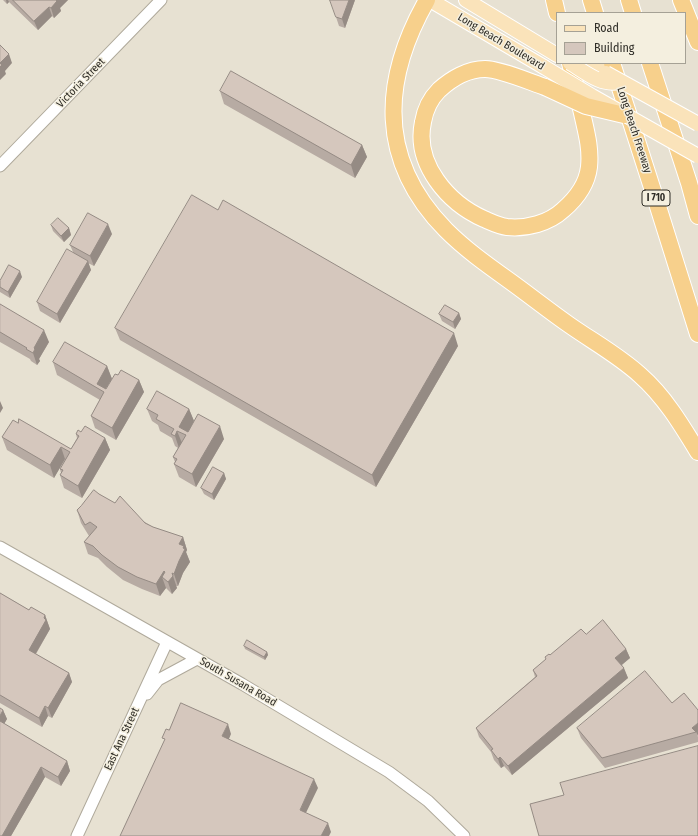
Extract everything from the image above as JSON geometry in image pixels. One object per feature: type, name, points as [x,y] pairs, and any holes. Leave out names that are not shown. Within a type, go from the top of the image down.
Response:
[{"type":"highway","points":[[428,0],[408,41],[400,64],[395,85],[393,105],[397,145],[404,166],[415,188],[428,208],[464,247],[569,325],[640,375],[659,394],[681,424],[698,452]]},
{"type":"highway","points":[[554,0],[558,12]]},
{"type":"highway","points":[[591,0],[595,12]]},
{"type":"highway","points":[[629,0],[633,12]]},
{"type":"highway","points":[[681,0],[686,12]]},
{"type":"highway","points":[[686,12],[698,42]]},
{"type":"highway","points":[[570,64],[580,103],[589,141],[589,167],[586,180],[580,192],[570,204],[559,214],[547,220],[520,228],[506,227],[492,222],[464,208],[452,199],[443,188],[428,164],[423,152],[421,139],[424,113],[430,102],[438,91],[461,75],[472,71],[485,69],[508,74],[545,87],[580,103],[586,106],[624,115]]},
{"type":"highway","name":"Long Beach Freeway","points":[[612,64],[656,197],[698,334]]},
{"type":"highway","points":[[650,64],[698,216]]},
{"type":"main road","name":"Long Beach Boulevard","points":[[428,0],[624,115],[698,156]]},
{"type":"main road","points":[[466,0],[540,40],[556,44]]},
{"type":"main road","points":[[484,0],[540,40],[556,54]]},
{"type":"main road","points":[[572,64],[598,80],[606,83],[613,84],[622,82]]},
{"type":"main road","points":[[591,64],[698,124]]},
{"type":"street","name":"Victoria Street","points":[[0,166],[161,0]]},
{"type":"street","name":"South Susana Road","points":[[0,547],[242,684],[389,772],[428,801],[464,836]]},
{"type":"street","name":"East Ana Street","points":[[77,836],[167,642]]},
{"type":"street","points":[[136,709],[158,680],[197,659]]},
{"type":"building","points":[[13,0],[57,1],[51,8],[49,7],[34,21]]},
{"type":"building","points":[[330,0],[349,0],[342,19],[336,17]]},
{"type":"building","points":[[0,45],[9,54],[0,63]]},
{"type":"building","points":[[231,71],[362,145],[351,165],[220,91]]},
{"type":"building","points":[[192,195],[218,210],[223,200],[454,333],[372,475],[115,328]]},
{"type":"building","points":[[88,213],[108,224],[90,256],[70,245]]},
{"type":"building","points":[[58,218],[69,228],[61,236],[51,225]]},
{"type":"building","points":[[67,249],[88,261],[57,314],[37,302]]},
{"type":"building","points":[[9,265],[20,271],[8,292],[0,287],[0,281]]},
{"type":"building","points":[[0,304],[44,330],[34,348],[33,353],[0,332]]},
{"type":"building","points":[[445,305],[459,313],[453,322],[439,314]]},
{"type":"building","points":[[65,342],[107,366],[97,384],[106,389],[115,374],[118,375],[121,370],[139,380],[112,428],[91,416],[104,392],[53,362]]},
{"type":"building","points":[[157,391],[189,409],[179,427],[188,432],[198,414],[220,426],[192,474],[174,464],[177,459],[173,457],[186,435],[177,431],[175,436],[171,434],[174,429],[156,419],[158,415],[147,409]]},
{"type":"building","points":[[19,419],[71,449],[79,436],[76,434],[78,430],[81,432],[85,426],[105,438],[78,486],[60,475],[63,470],[60,469],[70,452],[61,447],[50,465],[2,437],[13,420],[18,423]]},
{"type":"building","points":[[213,467],[224,473],[212,494],[201,488]]},
{"type":"building","points":[[94,490],[115,503],[120,496],[145,523],[183,537],[179,544],[184,546],[183,548],[185,549],[174,574],[172,573],[173,576],[168,582],[162,577],[165,572],[164,571],[156,584],[137,577],[118,567],[93,546],[84,542],[97,527],[90,522],[85,525],[77,510]]},
{"type":"building","points":[[0,593],[29,610],[31,607],[45,615],[44,618],[46,620],[29,650],[69,673],[48,708],[45,706],[39,718],[0,695]]},
{"type":"building","points":[[603,620],[626,649],[615,658],[624,668],[508,766],[500,757],[498,759],[491,750],[493,749],[476,728],[537,676],[533,670],[546,659],[545,657],[549,654],[550,655],[581,629],[586,634]]},
{"type":"building","points":[[247,640],[267,652],[264,657],[244,646]]},
{"type":"building","points":[[645,671],[672,703],[684,693],[698,710],[698,723],[692,728],[696,732],[602,758],[577,728]]},
{"type":"building","points":[[181,703],[228,724],[222,736],[314,779],[300,810],[328,823],[321,836],[120,836],[165,739],[162,738],[166,729],[169,730]]},
{"type":"building","points":[[0,708],[3,710],[0,716]]},
{"type":"building","points":[[0,721],[67,761],[58,777],[41,767],[2,836],[0,836]]},
{"type":"building","points":[[698,746],[698,836],[539,836],[530,804],[564,795],[560,783]]}]
